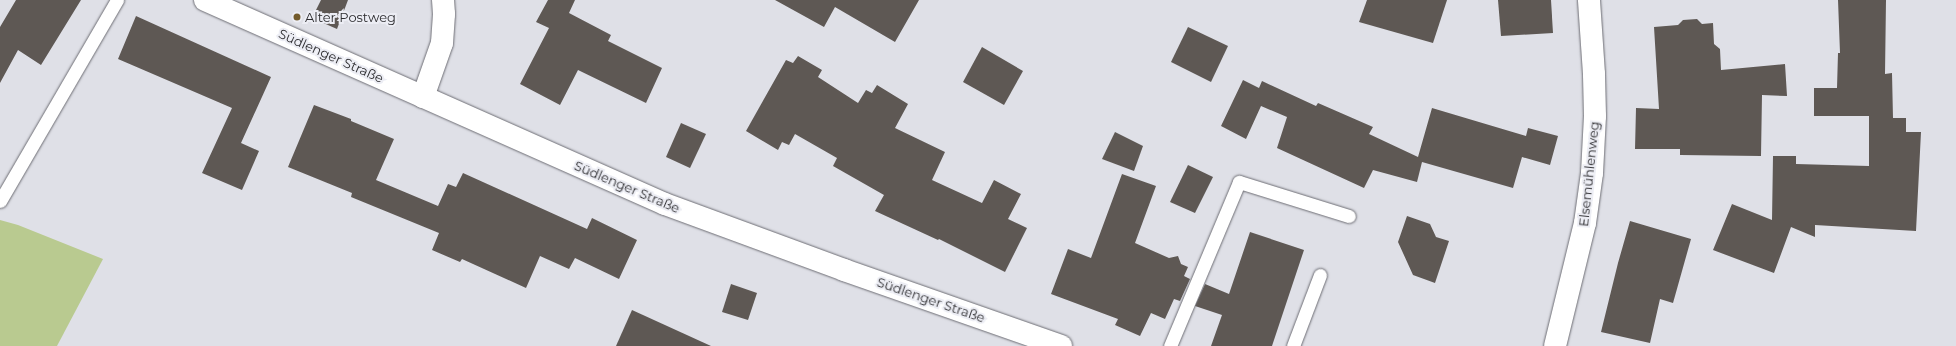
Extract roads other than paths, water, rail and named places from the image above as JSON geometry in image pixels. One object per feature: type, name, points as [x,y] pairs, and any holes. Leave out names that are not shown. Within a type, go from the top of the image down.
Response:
[{"type":"main road","name":"Südlenger Straße","points":[[205,0],[665,204],[844,270],[1061,346]]},
{"type":"main road","points":[[423,97],[442,43],[444,14],[443,0]]},
{"type":"main road","name":"Elsemühlenweg","points":[[1556,346],[1585,223],[1592,173],[1595,116],[1589,0]]},
{"type":"lane","points":[[0,201],[118,0]]},
{"type":"lane","points":[[1170,346],[1239,182],[1349,216]]},
{"type":"lane","points":[[1293,346],[1320,275]]},
{"type":"place","name":"Alter Postweg","points":[[297,17]]}]
